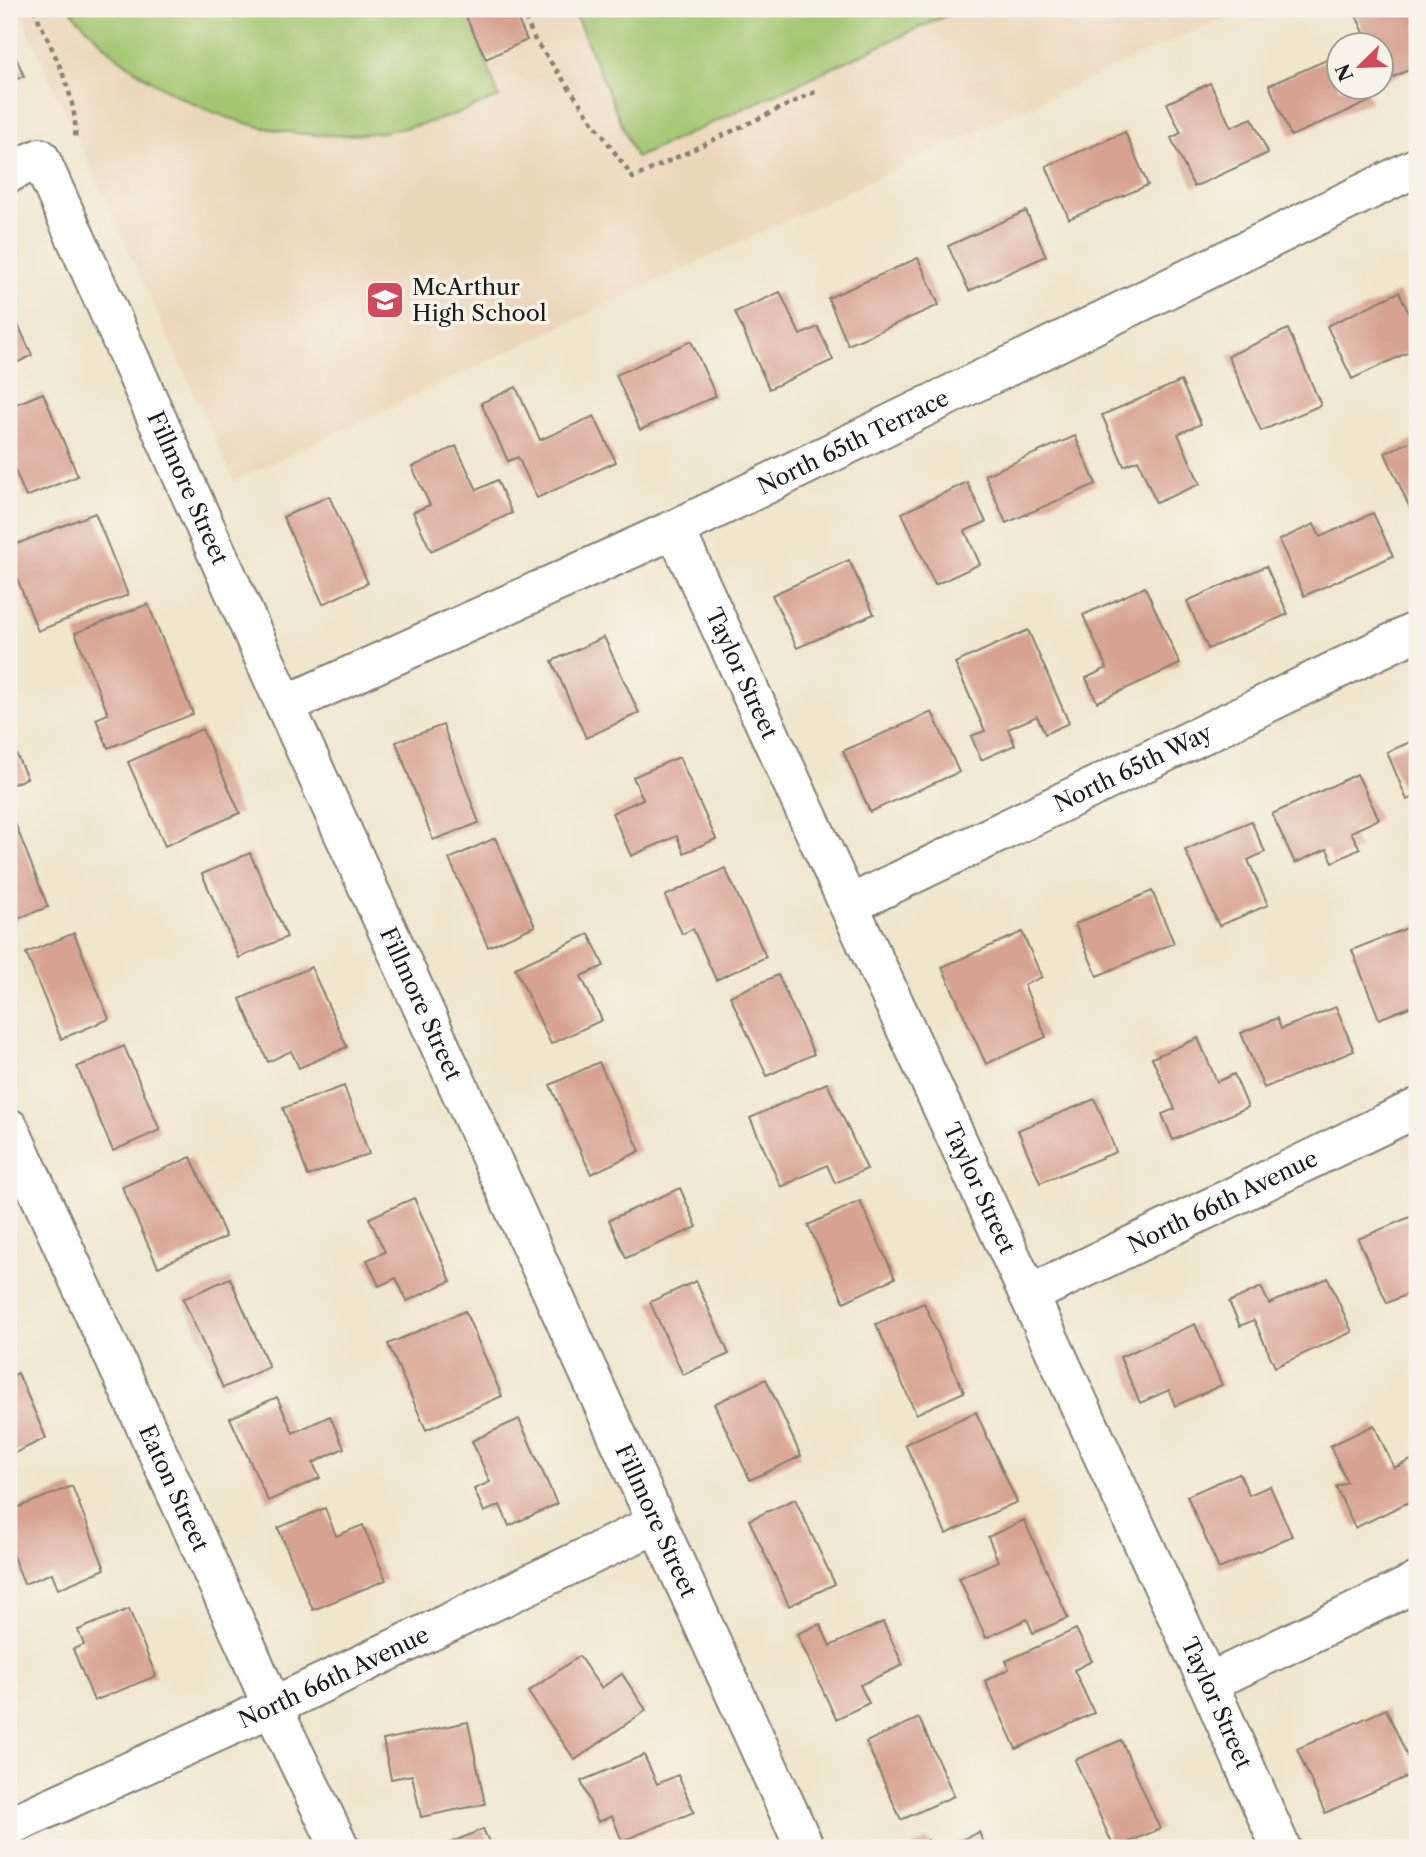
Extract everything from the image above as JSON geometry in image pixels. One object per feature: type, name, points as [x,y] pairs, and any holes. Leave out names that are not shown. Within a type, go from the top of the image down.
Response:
[{"type":"street","name":"Fillmore Street","points":[[41,160],[285,705],[805,1848]]},
{"type":"street","name":"North 65th Terrace","points":[[285,705],[675,529],[1417,167]]},
{"type":"street","name":"Taylor Street","points":[[675,529],[1208,1683],[1281,1848]]},
{"type":"street","name":"North 65th Way","points":[[849,905],[1417,631]]},
{"type":"street","name":"North 66th Avenue","points":[[1029,1295],[1417,1108]]},
{"type":"street","name":"Eaton Street","points":[[9,1128],[272,1707],[340,1848]]},
{"type":"street","name":"North 66th Avenue","points":[[9,1826],[272,1707],[656,1524]]},
{"type":"street","points":[[1208,1683],[1417,1582]]},
{"type":"path","points":[[34,9],[74,104],[77,122],[41,160]]},
{"type":"path","points":[[521,9],[535,40],[633,178],[819,90]]},
{"type":"shaded area","name":"McArthur High School","points":[[18,9],[1243,9],[1001,119],[234,481]]},
{"type":"green space","points":[[71,9],[467,9],[499,97],[444,118],[401,129],[319,135],[279,131],[240,122],[202,108],[165,89],[114,54]]},
{"type":"green space","points":[[573,9],[960,9],[636,158]]},
{"type":"building","points":[[513,9],[527,40],[486,59],[463,11]]},
{"type":"building","points":[[1417,9],[1417,66],[1394,77],[1394,32],[1364,32],[1354,11]]},
{"type":"building","points":[[9,42],[24,76],[9,82]]},
{"type":"building","points":[[1324,61],[1324,102],[1369,102],[1291,136],[1269,85]]},
{"type":"building","points":[[1210,83],[1231,127],[1252,118],[1268,153],[1194,187],[1171,138],[1181,133],[1167,103]]},
{"type":"building","points":[[1125,132],[1148,185],[1069,219],[1046,166]]},
{"type":"building","points":[[1026,211],[1046,256],[969,291],[948,246]]},
{"type":"building","points":[[918,258],[939,305],[848,345],[828,298]]},
{"type":"building","points":[[780,292],[800,335],[818,327],[833,360],[769,389],[735,312]]},
{"type":"building","points":[[1399,292],[1417,331],[1417,348],[1352,379],[1327,326]]},
{"type":"building","points":[[9,305],[32,355],[9,367]]},
{"type":"building","points":[[1288,329],[1321,405],[1261,431],[1228,356]]},
{"type":"building","points":[[691,341],[716,396],[640,430],[616,375]]},
{"type":"building","points":[[1181,381],[1201,424],[1178,434],[1200,484],[1156,503],[1138,460],[1124,466],[1102,415]]},
{"type":"building","points":[[516,387],[540,440],[594,416],[616,462],[537,498],[518,457],[508,461],[481,403]]},
{"type":"building","points":[[43,393],[78,476],[26,497],[9,456],[9,407]]},
{"type":"building","points":[[1075,436],[1096,484],[1006,523],[985,475]]},
{"type":"building","points":[[1417,438],[1417,524],[1385,453]]},
{"type":"building","points":[[456,446],[477,490],[497,480],[512,513],[431,551],[413,512],[430,505],[412,467]]},
{"type":"building","points":[[967,482],[986,522],[965,531],[980,564],[935,585],[902,513]]},
{"type":"building","points":[[329,496],[368,583],[323,604],[283,517]]},
{"type":"building","points":[[95,513],[128,595],[38,631],[9,558],[9,547]]},
{"type":"building","points":[[1373,513],[1393,556],[1304,596],[1279,540],[1314,524],[1320,537]]},
{"type":"building","points":[[849,560],[874,614],[797,648],[772,595]]},
{"type":"building","points":[[1266,566],[1288,614],[1208,649],[1187,601]]},
{"type":"building","points":[[1145,587],[1180,664],[1097,702],[1086,678],[1107,668],[1083,615]]},
{"type":"building","points":[[148,604],[193,714],[108,748],[96,719],[108,714],[75,633]]},
{"type":"building","points":[[1028,630],[1069,723],[1045,734],[1037,716],[1008,729],[1015,745],[981,760],[971,736],[985,731],[955,663]]},
{"type":"building","points":[[604,637],[639,713],[586,738],[552,661]]},
{"type":"building","points":[[932,712],[959,772],[870,812],[843,751]]},
{"type":"building","points":[[443,725],[479,823],[433,840],[396,742]]},
{"type":"building","points":[[202,729],[240,813],[165,846],[128,762]]},
{"type":"building","points":[[9,738],[27,778],[9,786]]},
{"type":"building","points":[[1417,739],[1417,796],[1407,800],[1387,752]]},
{"type":"building","points":[[679,757],[716,839],[684,853],[677,836],[631,856],[612,813],[643,799],[633,777]]},
{"type":"building","points":[[1357,774],[1379,819],[1351,832],[1360,849],[1333,862],[1327,849],[1295,863],[1272,814]]},
{"type":"building","points":[[1251,821],[1265,852],[1248,860],[1268,905],[1219,926],[1185,850]]},
{"type":"building","points":[[15,823],[48,907],[9,922],[9,825]]},
{"type":"building","points":[[495,838],[535,926],[488,947],[449,859]]},
{"type":"building","points":[[250,853],[287,937],[239,958],[202,874]]},
{"type":"building","points":[[725,868],[766,957],[716,980],[693,929],[682,934],[665,896]]},
{"type":"building","points":[[1152,891],[1174,943],[1097,976],[1075,924]]},
{"type":"building","points":[[1417,924],[1417,1004],[1379,1019],[1352,950]]},
{"type":"building","points":[[1022,932],[1042,977],[1024,985],[1046,1037],[986,1064],[942,967]]},
{"type":"building","points":[[74,933],[109,1019],[61,1039],[26,953]]},
{"type":"building","points":[[589,934],[604,966],[581,976],[602,1020],[551,1044],[515,968]]},
{"type":"building","points":[[311,967],[347,1047],[299,1068],[291,1051],[268,1062],[240,999]]},
{"type":"building","points":[[778,975],[814,1054],[767,1076],[730,996]]},
{"type":"building","points":[[1336,1007],[1354,1051],[1264,1088],[1241,1033],[1277,1018],[1281,1029]]},
{"type":"building","points":[[1198,1038],[1217,1082],[1234,1074],[1248,1107],[1173,1140],[1162,1114],[1175,1109],[1152,1058]]},
{"type":"building","points":[[124,1046],[160,1130],[113,1151],[77,1067]]},
{"type":"building","points":[[599,1062],[640,1151],[591,1174],[550,1085]]},
{"type":"building","points":[[827,1083],[867,1169],[835,1183],[827,1165],[781,1187],[750,1118]]},
{"type":"building","points":[[344,1086],[369,1154],[308,1176],[283,1108]]},
{"type":"building","points":[[1095,1099],[1116,1152],[1040,1183],[1018,1130]]},
{"type":"building","points":[[191,1157],[226,1237],[158,1267],[122,1187]]},
{"type":"building","points":[[680,1188],[697,1227],[626,1258],[609,1220]]},
{"type":"building","points":[[414,1198],[451,1281],[407,1301],[396,1278],[379,1286],[367,1260],[385,1252],[369,1218]]},
{"type":"building","points":[[860,1201],[895,1278],[844,1302],[808,1225]]},
{"type":"building","points":[[1417,1214],[1417,1290],[1387,1303],[1358,1239]]},
{"type":"building","points":[[230,1278],[269,1367],[223,1388],[183,1299]]},
{"type":"building","points":[[1328,1278],[1352,1332],[1275,1367],[1254,1320],[1240,1326],[1229,1302],[1261,1287],[1269,1304]]},
{"type":"building","points":[[696,1281],[729,1354],[683,1375],[650,1302]]},
{"type":"building","points":[[924,1303],[964,1392],[916,1414],[876,1324]]},
{"type":"building","points":[[465,1311],[502,1396],[426,1430],[388,1344]]},
{"type":"building","points":[[1195,1324],[1222,1385],[1175,1406],[1169,1390],[1140,1403],[1120,1357]]},
{"type":"building","points":[[18,1373],[46,1438],[9,1456],[9,1377]]},
{"type":"building","points":[[766,1379],[801,1456],[750,1480],[714,1404]]},
{"type":"building","points":[[277,1397],[293,1433],[330,1416],[344,1448],[313,1463],[320,1478],[268,1501],[230,1418]]},
{"type":"building","points":[[976,1412],[1017,1502],[946,1534],[905,1444]]},
{"type":"building","points":[[519,1419],[557,1504],[509,1526],[500,1505],[484,1512],[474,1489],[490,1482],[472,1441]]},
{"type":"building","points":[[1374,1425],[1394,1468],[1411,1460],[1417,1472],[1417,1498],[1355,1528],[1336,1487],[1347,1482],[1330,1446]]},
{"type":"building","points":[[9,1457],[15,1472],[9,1475]]},
{"type":"building","points":[[1239,1473],[1249,1495],[1270,1486],[1292,1536],[1219,1569],[1187,1496]]},
{"type":"building","points":[[72,1486],[105,1569],[58,1589],[52,1573],[24,1584],[9,1546],[9,1511]]},
{"type":"building","points":[[795,1499],[835,1584],[789,1606],[749,1520]]},
{"type":"building","points":[[325,1508],[336,1536],[363,1525],[386,1580],[313,1610],[278,1528]]},
{"type":"building","points":[[1024,1520],[1068,1618],[1033,1633],[1027,1619],[986,1638],[959,1578],[998,1561],[988,1537]]},
{"type":"building","points":[[129,1609],[156,1676],[94,1701],[73,1649],[84,1645],[78,1630]]},
{"type":"building","points":[[883,1622],[903,1665],[860,1685],[869,1703],[836,1719],[797,1634],[820,1624],[830,1646]]},
{"type":"building","points":[[1076,1629],[1092,1661],[1074,1670],[1094,1713],[1016,1749],[985,1681],[1009,1669],[1006,1661]]},
{"type":"building","points":[[579,1656],[601,1688],[622,1674],[646,1710],[575,1760],[528,1692]]},
{"type":"building","points":[[1386,1709],[1415,1773],[1325,1813],[1297,1749]]},
{"type":"building","points":[[919,1718],[954,1796],[901,1820],[866,1742]]},
{"type":"building","points":[[468,1722],[485,1804],[421,1817],[412,1775],[391,1779],[383,1740]]},
{"type":"building","points":[[1121,1740],[1160,1829],[1114,1848],[1075,1760]]},
{"type":"building","points":[[644,1755],[657,1784],[678,1775],[694,1812],[622,1841],[612,1816],[598,1822],[581,1781]]},
{"type":"building","points":[[483,1829],[492,1848],[438,1848]]},
{"type":"building","points":[[979,1832],[986,1848],[944,1848]]},
{"type":"building","points":[[928,1840],[932,1848],[910,1848]]},
{"type":"place","name":"McArthur High School","points":[[385,300]]}]
